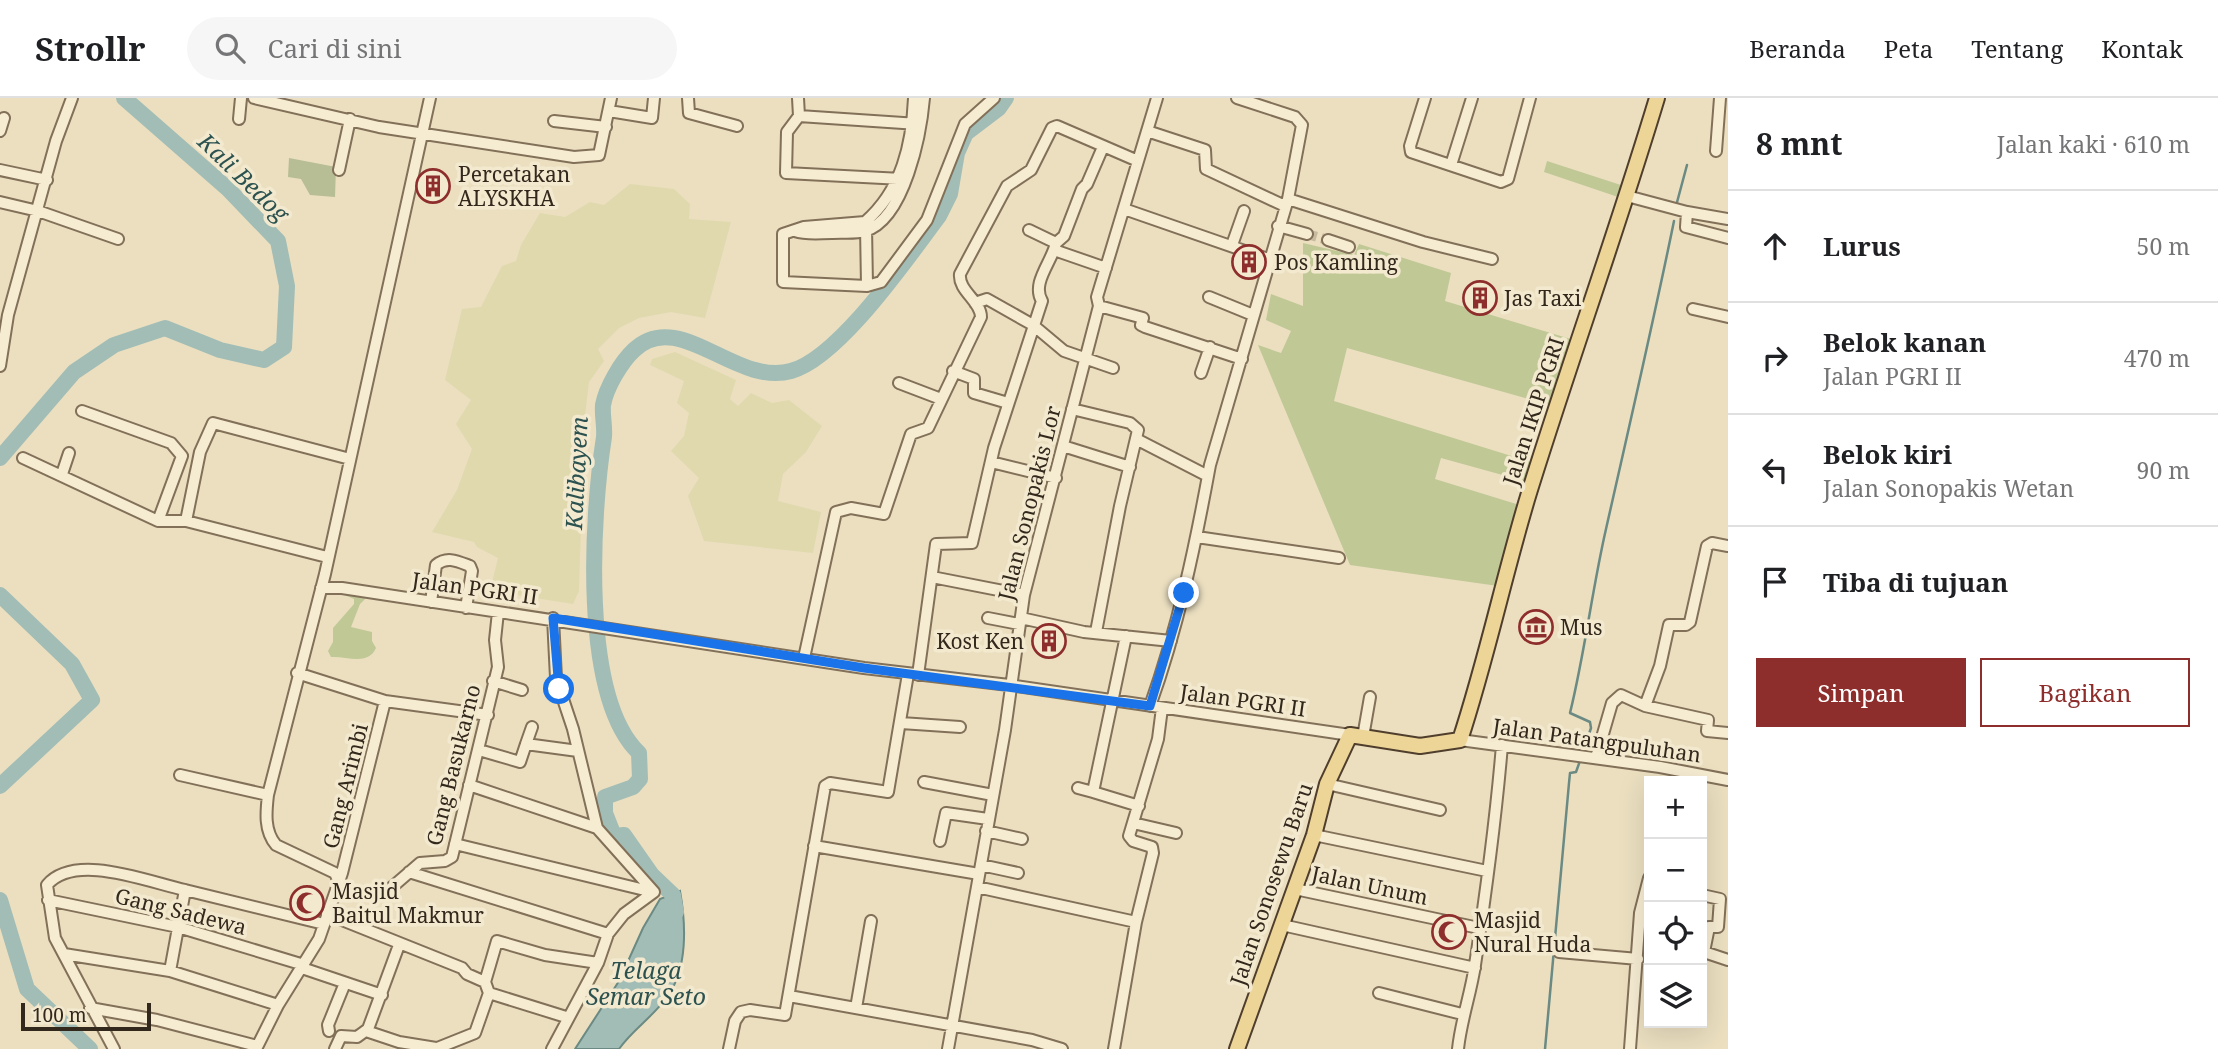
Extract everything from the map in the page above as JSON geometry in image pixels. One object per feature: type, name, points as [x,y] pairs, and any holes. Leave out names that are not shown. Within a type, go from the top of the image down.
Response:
[{"type":"main road","name":"Jalan IKIP PGRI","points":[[1460,740],[1481,675],[1508,563],[1530,491],[1628,196],[1657,98]]},
{"type":"main road","points":[[1357,736],[1420,746],[1460,740]]},
{"type":"main road","name":"Jalan Sonosewu Baru","points":[[1237,1049],[1314,835],[1327,784],[1357,736]]},
{"type":"street","points":[[0,366],[4,314],[38,211],[56,141],[72,98]]},
{"type":"street","points":[[239,119],[241,98]]},
{"type":"street","points":[[254,98],[287,102],[350,119],[423,134],[574,157],[594,157],[601,152],[611,98]]},
{"type":"street","points":[[338,880],[335,873],[271,839],[267,823],[268,795],[297,673],[325,574],[430,98]]},
{"type":"street","points":[[609,111],[652,118],[654,98]]},
{"type":"street","points":[[688,98],[689,113],[737,127]]},
{"type":"street","points":[[799,98],[799,116],[787,132],[786,173],[902,179]]},
{"type":"street","points":[[914,98],[918,124]]},
{"type":"street","points":[[867,286],[866,226],[902,179],[924,98]]},
{"type":"street","points":[[866,226],[804,227],[781,237],[783,282],[867,286],[881,282],[927,220],[961,131],[994,98]]},
{"type":"street","name":"Jalan Sonopakis Lor","points":[[948,1049],[993,795],[1024,595],[1100,306],[1097,297],[1157,98]]},
{"type":"street","points":[[1114,1049],[1136,922],[1153,849],[1131,840],[1133,823],[1158,739],[1156,707],[1197,537],[1208,475],[1286,202],[1302,125],[1295,117],[1237,98]]},
{"type":"street","points":[[1425,98],[1411,152],[1501,182],[1508,179],[1530,98]]},
{"type":"street","points":[[1451,165],[1472,98]]},
{"type":"street","points":[[1716,151],[1723,121],[1720,98]]},
{"type":"street","points":[[799,116],[918,124]]},
{"type":"street","points":[[0,131],[4,118]]},
{"type":"street","points":[[339,170],[350,119]]},
{"type":"street","points":[[554,121],[606,127]]},
{"type":"street","points":[[804,658],[836,512],[851,508],[884,514],[911,434],[927,429],[981,317],[982,312],[960,282],[960,274],[1007,186],[1029,172],[1052,128],[1060,126],[1138,160]]},
{"type":"street","points":[[1147,131],[1205,149],[1206,169],[1286,202],[1492,259]]},
{"type":"street","points":[[729,1049],[735,1021],[741,1012],[750,1010],[782,1017],[789,996],[826,784],[888,792],[932,577],[936,544],[968,546],[972,543],[990,462],[1032,325],[1042,301],[1038,295],[1039,284],[1055,247],[1064,236],[1082,189],[1103,147]]},
{"type":"street","points":[[0,170],[47,180]]},
{"type":"street","points":[[1628,196],[1687,212],[1728,219]]},
{"type":"street","points":[[0,202],[38,211],[118,239]]},
{"type":"street","points":[[1124,209],[1268,259]]},
{"type":"street","points":[[1232,245],[1244,211]]},
{"type":"street","points":[[1687,212],[1686,228],[1728,238]]},
{"type":"street","points":[[1278,226],[1307,234]]},
{"type":"street","points":[[1029,230],[1055,247],[1106,268]]},
{"type":"street","points":[[1328,240],[1349,247]]},
{"type":"street","points":[[1209,297],[1253,315]]},
{"type":"street","points":[[975,303],[987,299],[1032,325],[1064,351],[1113,368]]},
{"type":"street","points":[[1100,306],[1143,318],[1141,325],[1145,327],[1242,359]]},
{"type":"street","points":[[1693,309],[1728,317]]},
{"type":"street","points":[[1201,373],[1210,347]]},
{"type":"street","points":[[953,371],[973,379],[974,393],[1008,403]]},
{"type":"street","points":[[899,383],[941,399]]},
{"type":"street","points":[[1072,409],[1130,423],[1138,435],[1208,475]]},
{"type":"street","points":[[82,411],[171,443],[178,449],[182,456],[158,522]]},
{"type":"street","points":[[186,521],[200,453],[213,423],[350,459]]},
{"type":"street","points":[[1096,632],[1120,506],[1138,435]]},
{"type":"street","points":[[1063,446],[1130,467]]},
{"type":"street","points":[[62,474],[69,453]]},
{"type":"street","points":[[23,458],[62,474],[158,522],[186,521],[327,557]]},
{"type":"street","points":[[990,462],[1056,478]]},
{"type":"street","points":[[1197,537],[1339,558]]},
{"type":"street","points":[[1645,706],[1660,666],[1669,625],[1686,625],[1690,622],[1707,546],[1712,543],[1728,546]]},
{"type":"street","points":[[430,602],[436,565],[444,560],[454,560],[470,566],[472,571],[466,608]]},
{"type":"street","points":[[325,574],[342,588]]},
{"type":"street","points":[[932,577],[1024,595]]},
{"type":"street","name":"Jalan PGRI II","points":[[321,588],[342,588],[466,608],[553,618],[913,674],[1009,685],[1357,736]]},
{"type":"street","name":"Gang Basukarno","points":[[391,888],[420,863],[450,860],[498,667],[495,640],[498,612]]},
{"type":"street","points":[[553,618],[556,678],[597,828],[654,892]]},
{"type":"street","points":[[988,618],[1171,641]]},
{"type":"street","points":[[1093,792],[1126,636]]},
{"type":"street","points":[[297,673],[385,701],[488,715]]},
{"type":"street","points":[[493,681],[522,690]]},
{"type":"street","points":[[1585,756],[1615,699],[1626,696],[1645,706],[1707,720],[1704,744]]},
{"type":"street","points":[[1357,736],[1370,697]]},
{"type":"street","name":"Gang Arimbi","points":[[256,1048],[278,1005],[303,966],[326,919],[365,791],[385,701]]},
{"type":"street","points":[[901,723],[960,727]]},
{"type":"street","points":[[479,750],[520,762],[532,727]]},
{"type":"street","points":[[1707,731],[1728,733]]},
{"type":"street","name":"Jalan Patangpuluhan","points":[[1460,740],[1675,769],[1728,779]]},
{"type":"street","points":[[526,744],[578,751]]},
{"type":"street","points":[[1458,1049],[1462,1014],[1475,968],[1496,818],[1502,745]]},
{"type":"street","points":[[1673,776],[1675,769]]},
{"type":"street","points":[[180,775],[268,795]]},
{"type":"street","points":[[924,782],[993,795]]},
{"type":"street","points":[[1327,784],[1440,810]]},
{"type":"street","points":[[468,785],[597,828]]},
{"type":"street","points":[[1078,788],[1139,806]]},
{"type":"street","points":[[940,841],[946,813],[988,819]]},
{"type":"street","points":[[1133,823],[1176,834]]},
{"type":"street","points":[[986,831],[1022,839]]},
{"type":"street","points":[[1314,835],[1487,871]]},
{"type":"street","points":[[455,844],[654,892]]},
{"type":"street","points":[[814,846],[1018,873]]},
{"type":"street","points":[[114,1049],[90,1008],[55,937],[48,900],[47,885],[54,876],[85,868],[326,919],[462,968],[487,988],[566,1017]]},
{"type":"street","points":[[409,872],[608,934]]},
{"type":"street","points":[[977,887],[1136,922]]},
{"type":"street","name":"Jalan Unum","points":[[1294,889],[1479,928]]},
{"type":"street","points":[[170,971],[185,890]]},
{"type":"street","points":[[552,1049],[566,1017],[598,963],[608,934],[624,914],[654,892]]},
{"type":"street","points":[[1707,896],[1720,899],[1718,927],[1709,927],[1707,935]]},
{"type":"street","name":"Gang Sadewa","points":[[48,900],[178,927],[303,966],[382,995]]},
{"type":"street","points":[[1630,1049],[1642,952],[1641,917],[1644,902]]},
{"type":"street","points":[[856,1008],[871,921]]},
{"type":"street","points":[[1282,925],[1475,968]]},
{"type":"street","points":[[366,1031],[399,1042],[436,1049],[475,1033],[497,940],[545,955],[598,963]]},
{"type":"street","points":[[335,1049],[341,1036],[357,1037],[366,1031],[399,945]]},
{"type":"street","points":[[1559,952],[1642,952]]},
{"type":"street","points":[[1707,953],[1728,960]]},
{"type":"street","points":[[64,954],[170,971],[278,1005]]},
{"type":"street","points":[[329,1031],[328,1025],[345,983]]},
{"type":"street","points":[[1379,993],[1462,1014]]},
{"type":"street","points":[[789,996],[1062,1049]]},
{"type":"street","points":[[90,1008],[158,1020],[256,1048]]},
{"type":"shaded area","points":[[630,184],[674,189],[690,204],[689,219],[731,222],[705,318],[671,312],[639,318],[619,328],[598,349],[604,361],[589,382],[584,424],[579,591],[573,604],[490,591],[498,558],[477,547],[474,542],[432,532],[457,490],[472,449],[456,424],[471,400],[445,380],[462,309],[481,307],[502,266],[516,261],[521,245],[540,213],[565,217],[590,202],[604,205]]},
{"type":"shaded area","points":[[675,352],[736,380],[730,399],[738,406],[751,393],[772,403],[789,400],[822,426],[806,452],[783,474],[778,501],[821,512],[813,553],[704,541],[688,496],[699,478],[671,451],[684,436],[689,413],[677,403],[684,381],[650,365],[652,359]]},
{"type":"green space","points":[[289,158],[336,167],[335,197],[310,195],[301,179],[288,177]]},
{"type":"green space","points":[[1547,161],[1627,187],[1624,199],[1544,172]]},
{"type":"green space","points":[[1303,243],[1354,255],[1359,244],[1451,273],[1445,301],[1574,340],[1557,407],[1347,348],[1334,401],[1537,464],[1531,483],[1441,458],[1435,479],[1526,507],[1498,586],[1350,565],[1258,345],[1281,353],[1291,331],[1266,320],[1271,294],[1303,306]]},
{"type":"green space","points":[[339,581],[361,588],[369,595],[360,604],[351,627],[372,632],[372,641],[376,648],[368,657],[331,657],[328,651],[333,642],[333,628],[354,604],[354,599],[340,593]]},
{"type":"water","name":"Telaga Semar Seto","points":[[680,891],[684,946],[679,973],[667,997],[619,1049],[575,1049],[619,981],[643,928],[660,899]]},
{"type":"waterway","name":"Kali Bedog","points":[[0,458],[74,372],[114,345],[165,328],[220,350],[264,360],[284,347],[287,286],[278,241],[228,189],[124,98]]},
{"type":"waterway","name":"Kalibayem","points":[[676,912],[673,895],[652,875],[624,835],[614,836],[605,813],[605,797],[633,787],[640,779],[639,753],[620,726],[607,691],[599,648],[595,602],[596,511],[604,437],[603,405],[607,391],[629,355],[651,339],[670,337],[689,342],[729,360],[770,373],[791,371],[810,362],[851,327],[891,280],[939,216],[950,194],[957,153],[966,133],[999,108],[1006,98]]},
{"type":"waterway","points":[[1676,206],[1687,165]]},
{"type":"waterway","points":[[1583,752],[1591,728],[1590,722],[1570,713],[1601,552],[1674,221]]},
{"type":"waterway","name":"Kali Bedog","points":[[0,595],[72,664],[92,700],[0,786]]},
{"type":"waterway","points":[[1545,1049],[1570,773],[1576,772],[1581,758]]},
{"type":"waterway","name":"Kali Bedog","points":[[0,900],[27,989],[90,1049]]},
{"type":"tunnel","points":[[1307,234],[1328,240]]},
{"type":"place","name":"Percetakan ALYSKHA","points":[[433,186]]},
{"type":"place","name":"Pos Kamling","points":[[1249,262]]},
{"type":"place","name":"Jas Taxi","points":[[1480,298]]},
{"type":"place","name":"Mus","points":[[1536,627]]},
{"type":"place","name":"Kost Ken","points":[[1049,641]]},
{"type":"place","name":"Masjid Baitul Makmur","points":[[307,903]]},
{"type":"place","name":"Masjid Nural Huda","points":[[1449,932]]},
{"type":"route","points":[[559,689],[555,668],[553,618],[864,668],[1009,685],[1150,706],[1184,593]]}]
